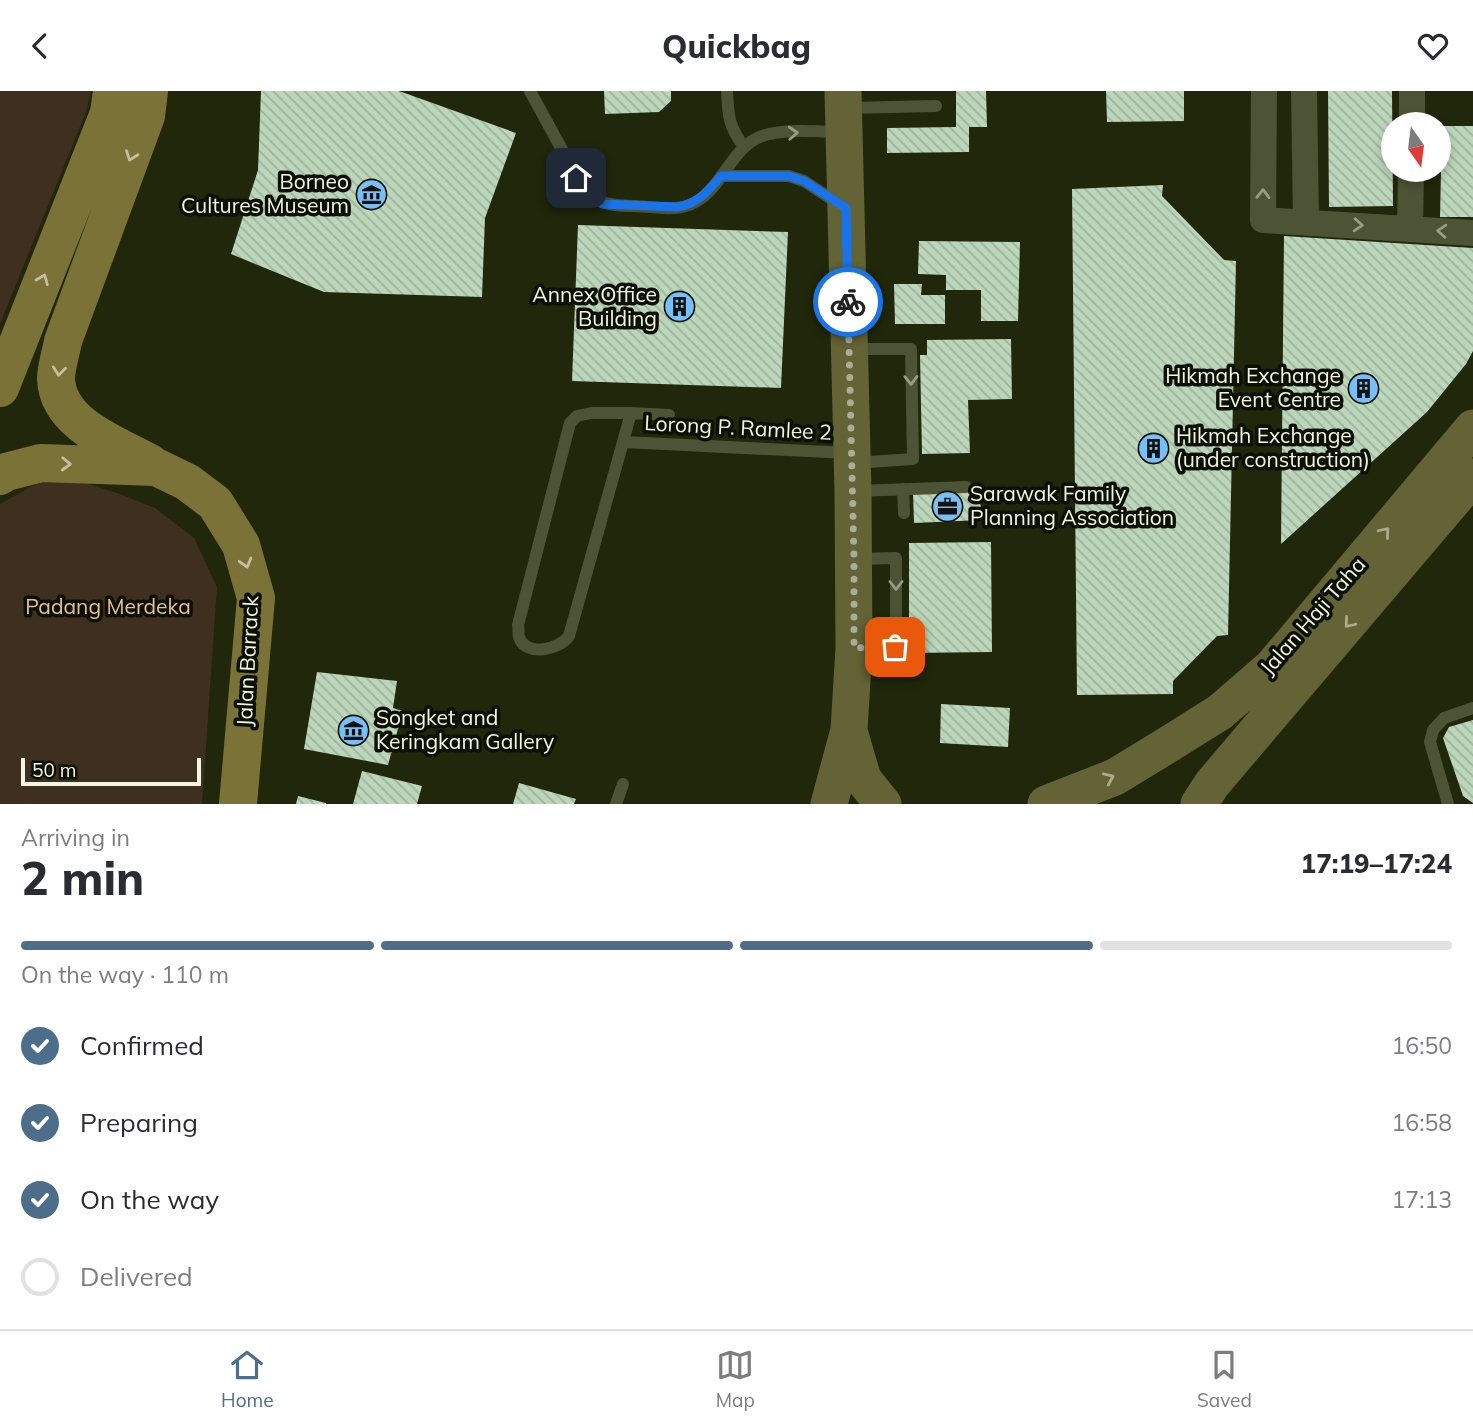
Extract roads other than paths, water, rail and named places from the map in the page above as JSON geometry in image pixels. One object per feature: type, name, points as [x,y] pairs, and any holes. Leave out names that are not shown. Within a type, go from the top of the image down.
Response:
[{"type":"main road","points":[[0,388],[109,113],[112,91]]},
{"type":"main road","points":[[149,91],[146,116],[63,341],[56,379],[64,406],[82,425],[156,467]]},
{"type":"main road","points":[[829,804],[849,730],[854,648],[844,110]]},
{"type":"main road","name":"Jalan Haji Taha","points":[[1046,804],[1115,777],[1220,712],[1272,667],[1473,428]]},
{"type":"main road","name":"Jalan Barrack","points":[[0,476],[41,463],[156,467],[187,482],[215,503],[241,545],[256,598],[238,804]]},
{"type":"main road","name":"Jalan Haji Taha","points":[[1199,804],[1221,773],[1473,477]]},
{"type":"main road","points":[[849,730],[863,779],[883,804]]},
{"type":"street","points":[[1264,91],[1263,220],[1473,233]]},
{"type":"street","points":[[1304,91],[1306,221]]},
{"type":"street","points":[[1412,91],[1412,112]]},
{"type":"street","points":[[1410,229],[1411,182]]},
{"type":"lane","points":[[530,91],[576,178],[591,197],[602,204],[653,207],[688,206],[708,193],[744,147],[763,136],[785,133],[844,110],[936,106]]},
{"type":"lane","points":[[727,91],[728,117],[733,132],[744,147]]},
{"type":"lane","points":[[721,176],[789,176],[804,181],[846,208]]},
{"type":"lane","points":[[849,349],[911,349],[913,459],[852,469]]},
{"type":"lane","points":[[631,413],[569,636],[564,644],[553,648],[533,649],[524,645],[519,638],[519,625],[570,423],[577,416],[590,412],[631,413],[669,415]]},
{"type":"lane","name":"Lorong P. Ramlee 2","points":[[624,442],[852,469]]},
{"type":"lane","points":[[852,469],[903,489],[966,487]]},
{"type":"lane","points":[[903,489],[904,513]]},
{"type":"lane","points":[[1447,804],[1430,742],[1433,730],[1444,719],[1473,708]]},
{"type":"lane","points":[[616,804],[622,784]]},
{"type":"place","name":"Borneo Cultures Museum","points":[[372,194]]},
{"type":"place","name":"Annex Office Building","points":[[680,307]]},
{"type":"place","name":"Hikmah Exchange Event Centre","points":[[1364,388]]},
{"type":"place","name":"Hikmah Exchange (under construction)","points":[[1153,448]]},
{"type":"place","name":"Sarawak Family Planning Association","points":[[947,506]]},
{"type":"place","name":"Songket and Keringkam Gallery","points":[[353,730]]},
{"type":"park label","name":"Padang Merdeka","points":[[108,607]]}]
